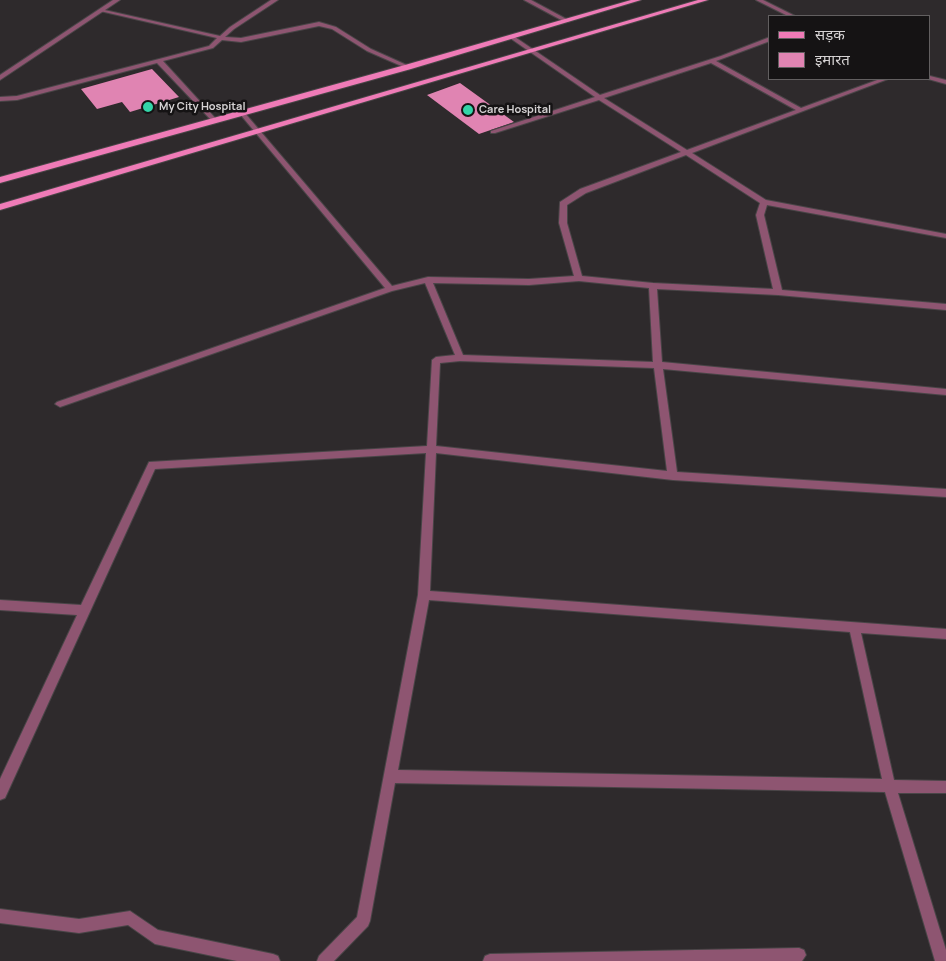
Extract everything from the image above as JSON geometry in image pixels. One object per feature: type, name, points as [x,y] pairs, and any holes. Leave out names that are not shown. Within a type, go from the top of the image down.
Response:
[{"type":"main road","points":[[0,180],[408,67],[638,0]]},
{"type":"main road","points":[[0,208],[705,0]]},
{"type":"street","points":[[0,78],[117,0]]},
{"type":"street","points":[[0,100],[17,98],[211,47],[232,28],[275,0]]},
{"type":"street","points":[[527,0],[567,21]]},
{"type":"street","points":[[759,0],[790,15]]},
{"type":"street","points":[[102,10],[222,39],[241,40],[289,28],[319,24],[334,28],[369,50],[408,67]]},
{"type":"street","points":[[512,37],[599,97],[764,202],[946,236]]},
{"type":"street","points":[[493,132],[768,40]]},
{"type":"street","points":[[710,60],[799,109]]},
{"type":"street","points":[[160,61],[214,120]]},
{"type":"street","points":[[931,78],[946,82]]},
{"type":"street","points":[[579,278],[563,223],[563,204],[583,191],[799,109],[882,80]]},
{"type":"street","points":[[242,113],[390,288]]},
{"type":"street","points":[[764,202],[760,215],[778,292]]},
{"type":"street","points":[[60,404],[390,288],[428,280],[529,282],[579,278],[654,286],[778,292],[946,307]]},
{"type":"street","points":[[428,280],[460,358]]},
{"type":"street","points":[[654,286],[658,366],[673,476]]},
{"type":"street","points":[[324,961],[363,921],[424,595],[436,360],[460,358],[658,366],[946,392]]},
{"type":"street","points":[[0,793],[152,465],[432,449],[673,476],[946,493]]},
{"type":"street","points":[[424,595],[946,634]]},
{"type":"street","points":[[0,604],[84,610]]},
{"type":"street","points":[[854,626],[890,784],[942,961]]},
{"type":"street","points":[[390,776],[890,784],[946,787]]},
{"type":"street","points":[[0,916],[79,926],[130,918],[155,937],[273,961]]},
{"type":"street","points":[[490,961],[799,955]]},
{"type":"building","points":[[152,69],[179,97],[130,112],[122,102],[97,109],[81,89]]},
{"type":"building","points":[[460,83],[514,122],[479,134],[427,95]]},
{"type":"place","name":"My City Hospital","points":[[148,107]]},
{"type":"place","name":"Care Hospital","points":[[468,110]]}]
